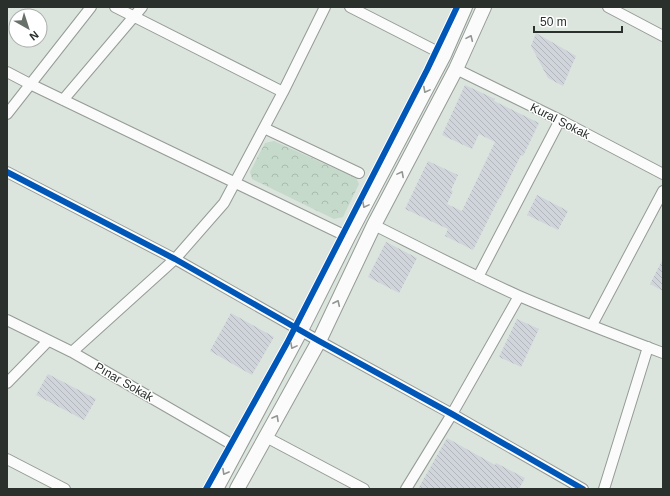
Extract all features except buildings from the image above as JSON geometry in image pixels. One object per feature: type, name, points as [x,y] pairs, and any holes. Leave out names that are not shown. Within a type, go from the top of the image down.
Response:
[{"type":"main road","points":[[216,489],[301,330],[348,237],[444,55],[465,7]]},
{"type":"main road","points":[[237,489],[319,341],[374,225],[456,69],[484,7]]},
{"type":"street","points":[[7,114],[91,7]]},
{"type":"street","points":[[115,7],[283,92]]},
{"type":"street","points":[[63,100],[142,7]]},
{"type":"street","points":[[72,352],[175,259],[224,203],[283,92],[325,7]]},
{"type":"street","points":[[350,7],[444,55]]},
{"type":"street","points":[[608,7],[663,36]]},
{"type":"street","name":"Kural Sokak","points":[[456,69],[560,120],[663,174]]},
{"type":"street","points":[[7,72],[348,237]]},
{"type":"street","points":[[478,277],[560,120]]},
{"type":"street","points":[[264,128],[359,173]]},
{"type":"street","points":[[7,172],[175,259],[583,489]]},
{"type":"street","points":[[592,325],[663,191]]},
{"type":"street","points":[[374,225],[519,296],[663,353]]},
{"type":"street","points":[[406,489],[452,414],[519,296]]},
{"type":"street","name":"Pınar Sokak","points":[[7,320],[72,352],[238,448]]},
{"type":"street","points":[[7,383],[48,341]]},
{"type":"street","points":[[604,489],[648,347]]},
{"type":"street","points":[[266,437],[364,489]]},
{"type":"street","points":[[7,459],[65,489]]},
{"type":"green space","points":[[274,141],[356,178],[359,184],[343,217],[334,219],[252,179],[250,172],[265,143]]},
{"type":"cycle path","points":[[206,489],[287,343],[427,70],[457,7]]},
{"type":"cycle path","points":[[7,172],[175,259],[583,489]]}]
